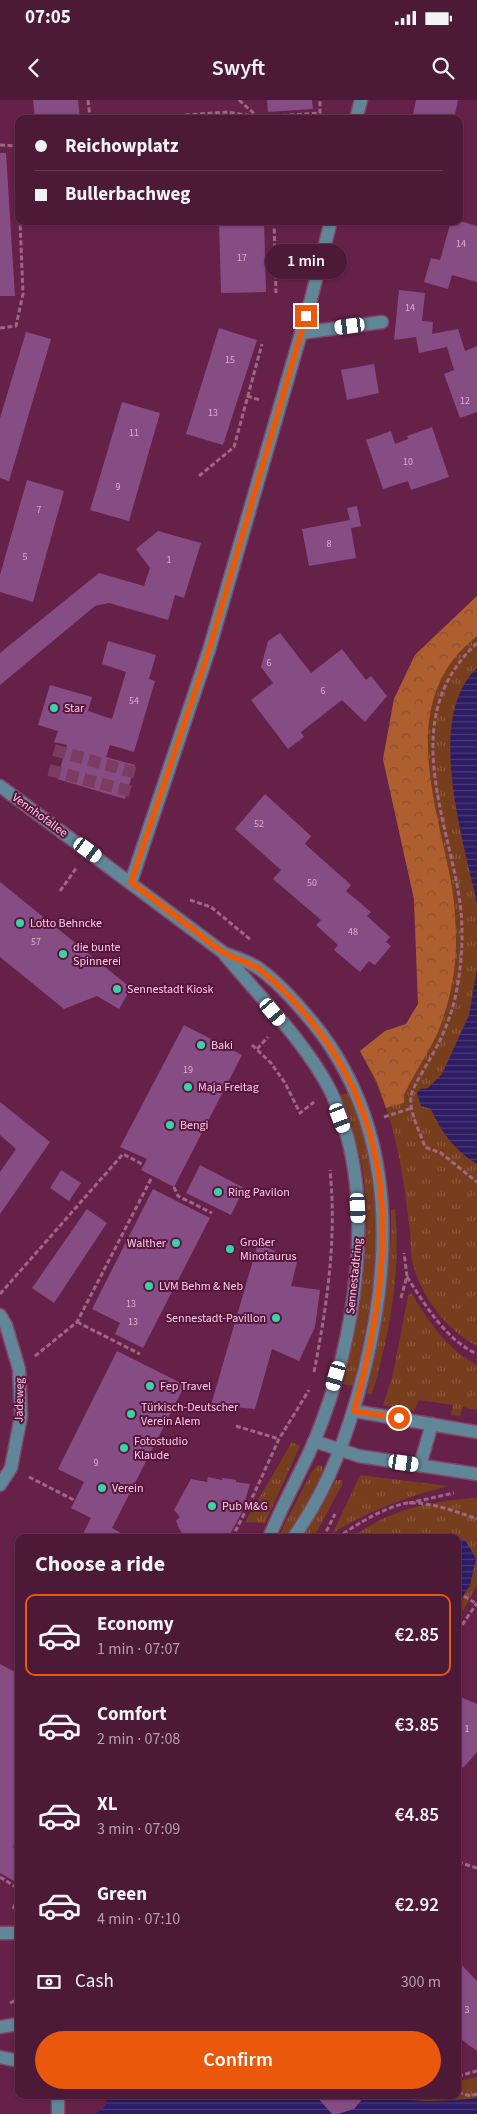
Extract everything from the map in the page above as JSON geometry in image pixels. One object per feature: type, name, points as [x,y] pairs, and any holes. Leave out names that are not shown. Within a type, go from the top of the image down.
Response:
[{"type":"street","points":[[357,115],[361,100]]},
{"type":"street","points":[[131,882],[209,650],[301,333],[329,225]]},
{"type":"street","points":[[301,333],[382,322]]},
{"type":"street","name":"Vennhofallee","points":[[0,786],[224,953]]},
{"type":"street","name":"Sennestadtring","points":[[224,953],[260,969],[297,1003],[331,1046],[351,1081],[368,1122],[382,1188],[382,1259],[370,1348],[354,1411],[340,1451],[318,1500],[296,1534]]},
{"type":"street","name":"Sennestadtring","points":[[224,953],[310,1057],[331,1093],[345,1130],[353,1162],[358,1223],[352,1302],[346,1342],[314,1441],[271,1534]]},
{"type":"street","name":"Jadeweg","points":[[0,1315],[6,1325],[19,1368],[21,1416],[11,1468],[0,1484]]},
{"type":"street","points":[[354,1411],[477,1432]]},
{"type":"street","points":[[420,1465],[432,1424]]},
{"type":"street","points":[[314,1441],[359,1456],[477,1474]]},
{"type":"street","points":[[0,1933],[15,1933]]},
{"type":"street","points":[[0,2026],[15,2024]]},
{"type":"street","points":[[0,2058],[15,2060]]},
{"type":"street","points":[[58,2099],[58,2114]]},
{"type":"path","points":[[88,100],[90,115]]},
{"type":"path","points":[[238,100],[256,115]]},
{"type":"path","points":[[289,115],[320,113],[320,100]]},
{"type":"path","points":[[185,115],[228,112],[246,115]]},
{"type":"path","points":[[0,145],[15,146]]},
{"type":"path","points":[[0,328],[16,326],[23,294],[20,225]]},
{"type":"path","points":[[274,225],[276,293]]},
{"type":"path","points":[[275,249],[282,249]]},
{"type":"path","points":[[198,476],[234,447],[262,344]]},
{"type":"path","points":[[477,644],[455,666],[444,688],[436,711],[433,732],[434,772],[439,810],[458,890],[462,922],[461,951],[457,989],[438,1044],[411,1095],[412,1108],[425,1147],[441,1153],[477,1182]]},
{"type":"path","points":[[60,890],[76,869]]},
{"type":"path","points":[[257,1049],[262,1042]]},
{"type":"path","points":[[252,1045],[271,1063],[285,1083],[300,1113],[314,1102]]},
{"type":"path","points":[[311,1094],[317,1108]]},
{"type":"path","points":[[388,1116],[412,1108]]},
{"type":"path","points":[[0,1294],[123,1154],[142,1164]]},
{"type":"path","points":[[313,1378],[325,1313],[333,1248],[333,1201],[329,1162]]},
{"type":"path","points":[[19,1368],[77,1322],[151,1179]]},
{"type":"path","points":[[174,1187],[178,1196],[212,1213]]},
{"type":"path","points":[[407,1276],[440,1326],[451,1337],[477,1354]]},
{"type":"path","points":[[77,1322],[140,1354]]},
{"type":"path","points":[[234,1534],[279,1439],[311,1387]]},
{"type":"path","points":[[236,1426],[279,1439]]},
{"type":"path","points":[[11,1468],[76,1501]]},
{"type":"path","points":[[343,1534],[364,1520],[404,1504],[459,1492]]},
{"type":"path","points":[[404,1504],[422,1504],[454,1510],[477,1519]]},
{"type":"path","points":[[461,1627],[477,1603],[464,1596]]},
{"type":"path","points":[[461,1863],[477,1868]]},
{"type":"path","points":[[0,1877],[15,1886]]},
{"type":"path","points":[[13,1908],[15,1904]]},
{"type":"path","points":[[461,2075],[477,2071]]},
{"type":"path","points":[[461,2093],[470,2096],[477,2094]]},
{"type":"green space","points":[[477,596],[477,1346],[456,1332],[438,1313],[430,1303],[418,1280],[412,1258],[404,1186],[390,1119],[360,1051],[385,1031],[406,1024],[418,1004],[414,899],[383,759],[394,699],[415,655]]},
{"type":"green space","points":[[477,596],[477,636],[452,662],[436,690],[429,721],[428,754],[432,788],[455,909],[456,947],[453,980],[438,1032],[404,1095],[404,1103],[386,1108],[377,1082],[360,1051],[385,1031],[406,1024],[418,1004],[414,899],[383,759],[394,699],[415,655]]},
{"type":"green space","points":[[349,1093],[361,1125],[370,1158],[376,1216],[374,1273],[365,1330],[353,1386],[343,1384],[355,1328],[364,1271],[366,1213],[365,1185],[360,1157],[340,1095]]},
{"type":"green space","points":[[395,1209],[395,1280],[389,1326],[372,1394],[367,1394],[385,1303],[390,1257],[391,1210]]},
{"type":"green space","points":[[411,1293],[439,1334],[466,1359],[477,1365],[477,1410],[463,1407],[460,1416],[451,1415],[453,1405],[419,1400],[414,1411],[383,1405],[393,1374],[408,1296]]},
{"type":"green space","points":[[292,1442],[300,1446],[265,1523],[245,1522]]},
{"type":"green space","points":[[318,1465],[322,1466],[323,1471],[302,1512],[287,1534],[280,1534],[312,1471]]},
{"type":"green space","points":[[360,1475],[448,1486],[389,1505],[361,1517],[333,1533]]},
{"type":"green space","points":[[336,1480],[342,1480],[342,1485],[316,1534],[305,1534]]},
{"type":"green space","points":[[477,1498],[477,1585],[461,1614],[461,1599],[470,1585],[466,1541],[461,1540],[461,1534],[356,1534],[394,1514],[438,1502]]},
{"type":"green space","points":[[477,2077],[477,2098],[453,2100],[429,2101],[405,2099],[461,2099],[461,2080]]},
{"type":"shaded area","points":[[477,668],[477,904],[457,815],[450,748],[453,717],[461,690]]},
{"type":"shaded area","points":[[477,969],[477,1164],[455,1147],[439,1125],[431,1109],[421,1106],[417,1093],[420,1089],[428,1088],[442,1074],[469,1015]]},
{"type":"shaded area","points":[[461,1540],[466,1541],[476,1559],[470,1585],[461,1599]]},
{"type":"shaded area","points":[[477,2098],[477,2114],[96,2114],[106,2105],[107,2099],[405,2099],[429,2101]]},
{"type":"building","points":[[33,100],[78,100],[80,115],[35,115]]},
{"type":"building","points":[[267,100],[312,100],[313,109],[268,112]]},
{"type":"building","points":[[416,100],[458,100],[455,115],[413,115]]},
{"type":"building","points":[[0,153],[6,153],[15,296],[0,296]]},
{"type":"building","points":[[463,222],[477,226],[477,282],[452,275],[448,289],[424,282],[431,258],[440,260],[450,225],[463,225]]},
{"type":"building","points":[[219,225],[264,225],[266,292],[221,293]]},
{"type":"building","points":[[399,290],[425,293],[422,321],[433,322],[432,334],[458,329],[465,351],[477,346],[477,412],[460,418],[444,374],[454,370],[447,347],[419,353],[416,337],[394,340]]},
{"type":"building","points":[[219,328],[257,340],[223,445],[186,434]]},
{"type":"building","points":[[26,332],[51,339],[9,481],[0,478],[0,418]]},
{"type":"building","points":[[374,364],[379,393],[347,400],[341,370]]},
{"type":"building","points":[[122,402],[160,413],[129,521],[90,510]]},
{"type":"building","points":[[432,427],[449,477],[411,490],[408,481],[383,489],[366,440],[391,431],[395,444],[408,439],[407,436]]},
{"type":"building","points":[[27,480],[64,491],[33,602],[0,592],[0,575]]},
{"type":"building","points":[[357,506],[361,526],[351,528],[356,558],[309,566],[302,529],[350,520],[347,508]]},
{"type":"building","points":[[158,531],[201,543],[184,598],[175,595],[168,620],[109,603],[95,606],[0,685],[0,653],[99,573],[144,586],[150,568],[136,549]]},
{"type":"building","points":[[280,633],[311,673],[342,649],[366,680],[371,676],[387,696],[365,722],[342,700],[301,732],[304,737],[288,749],[251,700],[273,683],[261,667],[268,641]]},
{"type":"building","points":[[108,641],[156,655],[149,679],[155,681],[134,752],[110,745],[106,757],[135,765],[125,799],[57,779],[67,745],[54,742],[58,731],[38,725],[50,685],[92,697],[88,711],[112,719],[126,672],[102,664]]},
{"type":"building","points":[[265,794],[311,836],[305,844],[351,885],[346,891],[371,912],[367,916],[390,937],[386,942],[391,946],[375,965],[369,961],[360,972],[334,950],[338,945],[316,925],[321,920],[273,879],[281,870],[235,829]]},
{"type":"building","points":[[0,882],[131,988],[119,1009],[97,996],[64,1009],[0,957]]},
{"type":"building","points":[[184,1025],[242,1055],[174,1187],[141,1170],[147,1159],[120,1147]]},
{"type":"building","points":[[0,1102],[50,1142],[0,1214],[0,1172],[16,1149],[0,1135]]},
{"type":"building","points":[[200,1165],[244,1188],[231,1215],[186,1193]]},
{"type":"building","points":[[61,1170],[81,1183],[69,1201],[50,1188]]},
{"type":"building","points":[[153,1189],[210,1218],[143,1348],[115,1334],[120,1323],[92,1309]]},
{"type":"building","points":[[87,1209],[107,1223],[54,1303],[32,1288]]},
{"type":"building","name":"Sennestadt-Pavillon","points":[[258,1243],[297,1262],[291,1286],[320,1290],[315,1327],[299,1361],[272,1349],[255,1409],[211,1405]]},
{"type":"building","points":[[117,1351],[185,1385],[112,1528],[123,1534],[83,1534],[91,1518],[71,1508],[84,1482],[58,1469]]},
{"type":"building","points":[[208,1477],[236,1480],[236,1482],[250,1484],[241,1514],[230,1534],[183,1534],[176,1521],[180,1517],[174,1510],[191,1479],[207,1482]]},
{"type":"building","points":[[0,1664],[15,1672],[15,1844],[13,1847],[15,1848],[15,1882],[0,1873]]},
{"type":"building","points":[[461,1697],[477,1704],[477,1752],[463,1768],[461,1766]]},
{"type":"building","points":[[461,1964],[477,1981],[477,2051],[461,2039]]},
{"type":"building","points":[[319,2099],[363,2099],[354,2109],[332,2114]]},
{"type":"tunnel","points":[[54,750],[136,773]]},
{"type":"tunnel","points":[[49,770],[133,792]]},
{"type":"place","name":"Star","points":[[54,708]]},
{"type":"place","name":"Lotto Behncke","points":[[20,923]]},
{"type":"place","name":"die bunte Spinnerei","points":[[63,954]]},
{"type":"place","name":"Sennestadt Kiosk","points":[[117,989]]},
{"type":"place","name":"Baki","points":[[201,1045]]},
{"type":"place","name":"Maja Freitag","points":[[188,1087]]},
{"type":"place","name":"Bengi","points":[[170,1125]]},
{"type":"place","name":"Ring Pavilon","points":[[218,1192]]},
{"type":"place","name":"Walther","points":[[176,1243]]},
{"type":"place","name":"Großer Minotaurus","points":[[230,1249]]},
{"type":"place","name":"LVM Behm & Neb","points":[[149,1286]]},
{"type":"place","name":"Sennestadt-Pavillon","points":[[276,1318]]},
{"type":"place","name":"Fep Travel","points":[[150,1386]]},
{"type":"place","name":"Türkisch-Deutscher Verein Alem","points":[[131,1414]]},
{"type":"place","name":"Fotostudio Klaude","points":[[124,1448]]},
{"type":"place","name":"Verein","points":[[102,1488]]},
{"type":"place","name":"Pub M&G","points":[[212,1506]]},
{"type":"route","points":[[306,316],[209,650],[131,882],[224,953],[260,969],[297,1003],[331,1046],[351,1081],[368,1122],[376,1156],[382,1188],[383,1222],[382,1259],[377,1304],[370,1348],[354,1411],[399,1418]]}]
